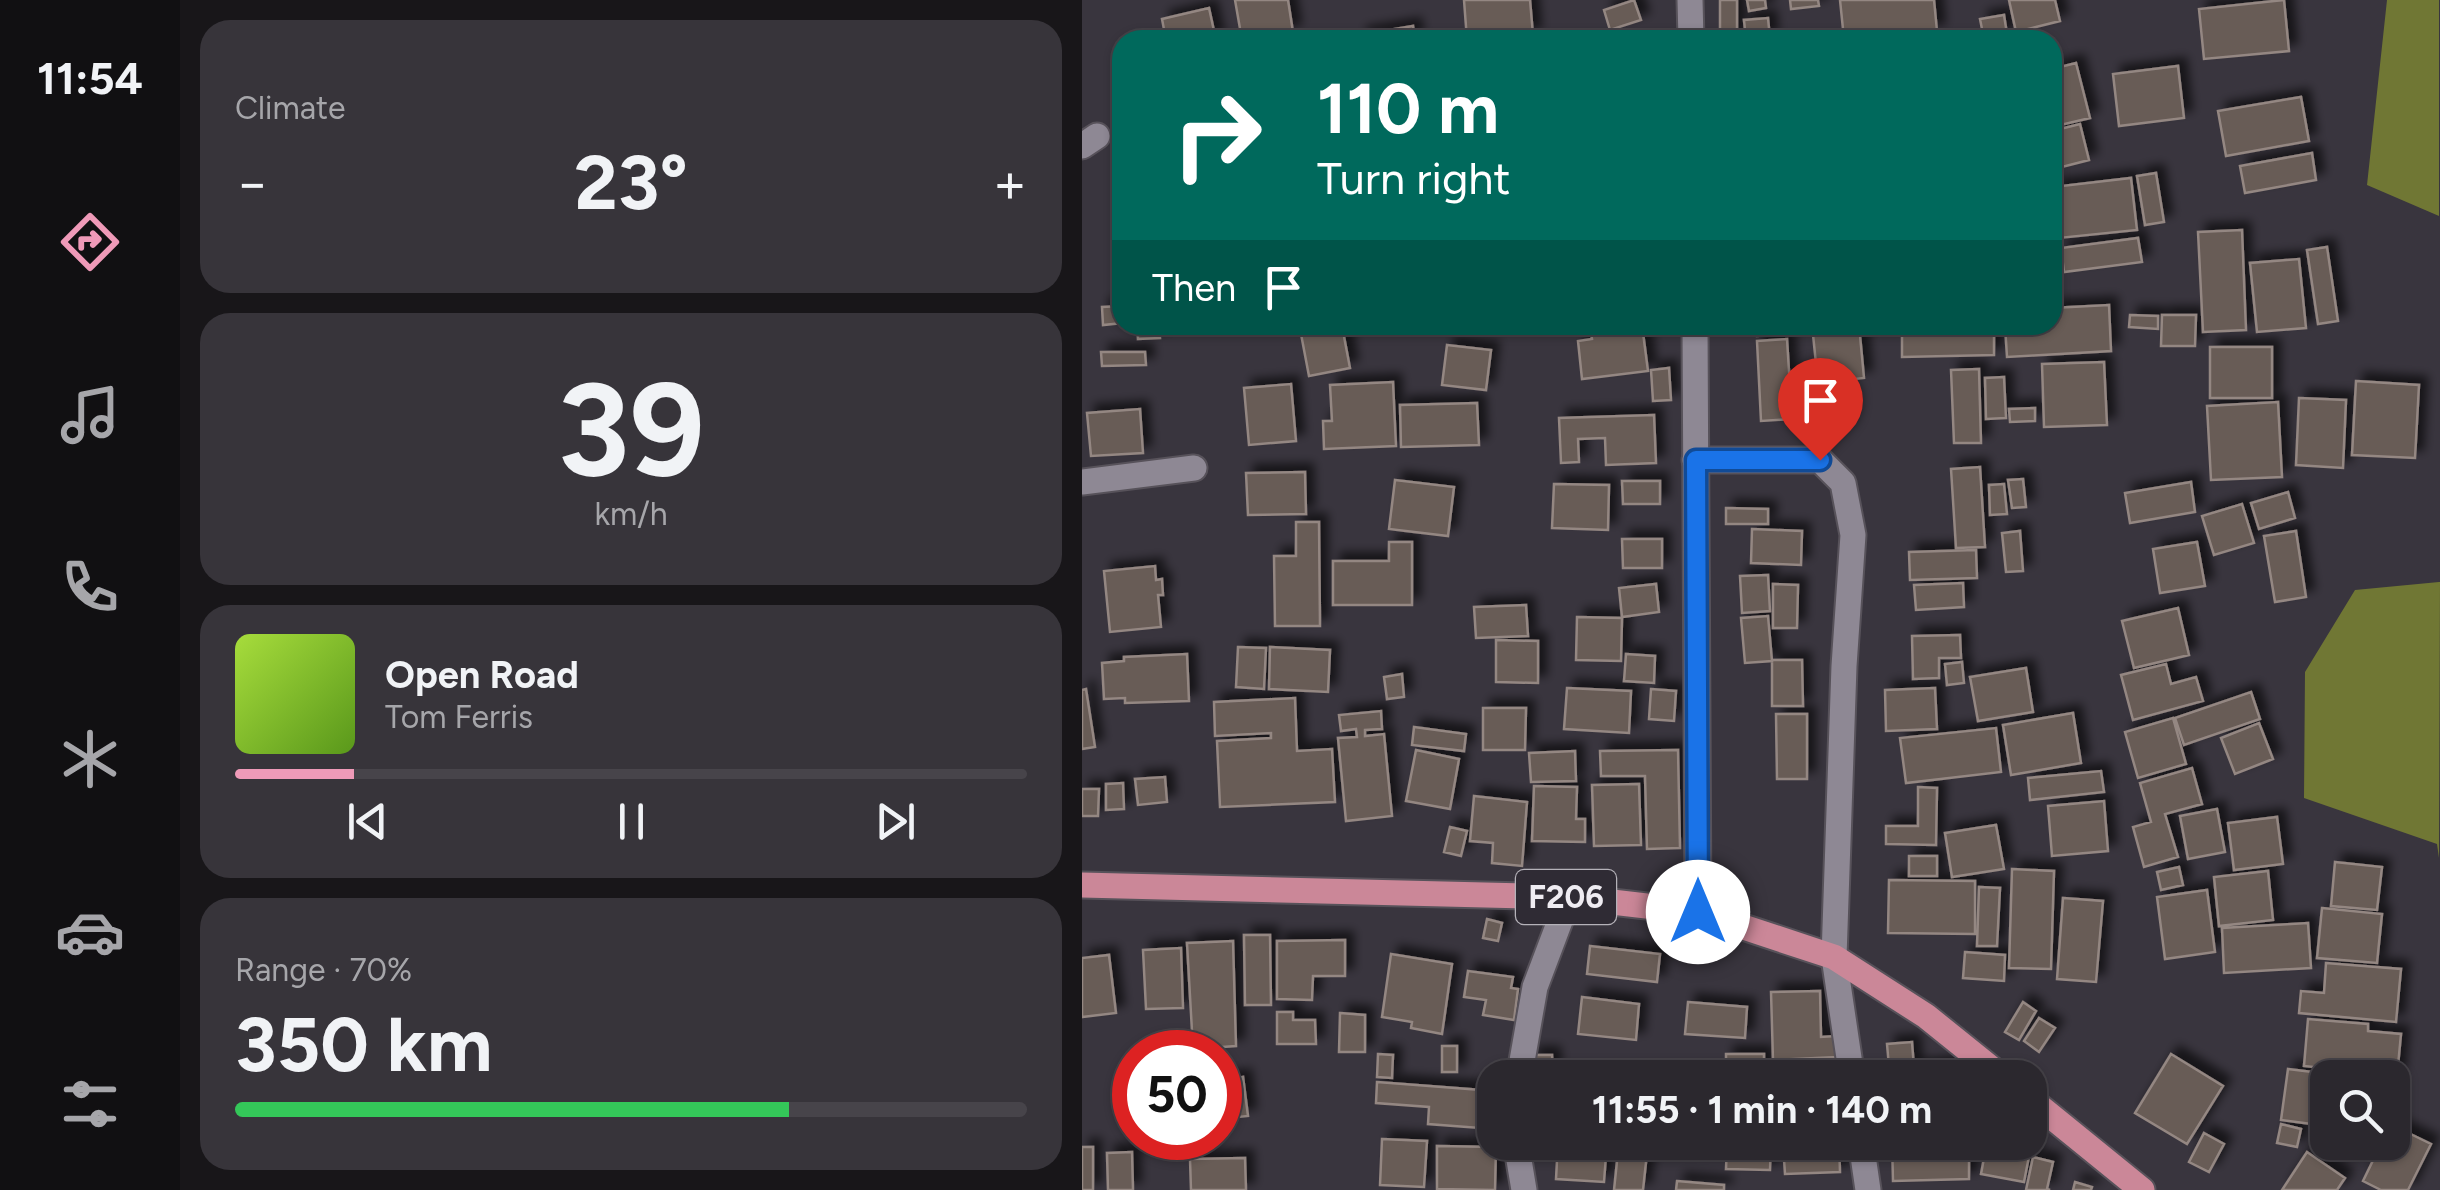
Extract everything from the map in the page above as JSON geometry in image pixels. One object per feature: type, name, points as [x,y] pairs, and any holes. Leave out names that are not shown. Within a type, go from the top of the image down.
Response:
[{"type":"main road","name":"F206","points":[[1082,886],[1569,897],[1698,912],[1834,957],[1926,1016],[1980,1060]]},
{"type":"main road","points":[[2047,1113],[2142,1190]]},
{"type":"street","points":[[1690,0],[1690,30]]},
{"type":"street","points":[[1695,335],[1698,912]]},
{"type":"street","points":[[1696,460],[1820,460],[1843,483],[1853,535],[1844,666],[1834,957],[1849,1060]]},
{"type":"street","points":[[1082,482],[1194,468]]},
{"type":"street","points":[[1521,1060],[1535,986],[1569,897]]},
{"type":"street","points":[[1519,1160],[1524,1190]]},
{"type":"street","points":[[1864,1160],[1868,1190]]},
{"type":"green space","points":[[2387,0],[2439,0],[2439,216],[2367,185]]},
{"type":"green space","points":[[2440,582],[2439,858],[2437,844],[2304,798],[2305,672],[2355,590]]},
{"type":"building","points":[[1235,0],[1288,0],[1293,30],[1240,30]]},
{"type":"building","points":[[1464,0],[1530,0],[1533,30],[1466,30]]},
{"type":"building","points":[[1634,0],[1641,20],[1610,30],[1604,10]]},
{"type":"building","points":[[1720,0],[1737,0],[1737,30],[1720,30]]},
{"type":"building","points":[[1747,0],[1765,0],[1766,8],[1749,11]]},
{"type":"building","points":[[1790,0],[1818,0],[1819,6],[1791,9]]},
{"type":"building","points":[[1840,0],[1934,0],[1937,30],[1843,30]]},
{"type":"building","points":[[2009,0],[2055,0],[2060,21],[2016,30]]},
{"type":"building","points":[[2284,0],[2289,51],[2204,59],[2199,9]]},
{"type":"building","points":[[1209,8],[1214,30],[1164,30],[1162,19]]},
{"type":"building","points":[[2004,15],[2006,30],[1982,30],[1980,19]]},
{"type":"building","points":[[1768,18],[1769,30],[1745,30],[1744,20]]},
{"type":"building","points":[[2076,63],[2090,118],[2062,125],[2062,66]]},
{"type":"building","points":[[2178,66],[2184,118],[2119,126],[2113,74]]},
{"type":"building","points":[[2301,97],[2309,141],[2226,156],[2218,111]]},
{"type":"building","points":[[2080,124],[2089,160],[2062,167],[2062,128]]},
{"type":"building","points":[[2312,153],[2316,180],[2245,193],[2240,166]]},
{"type":"building","points":[[2156,173],[2164,222],[2145,225],[2137,176]]},
{"type":"building","points":[[2131,178],[2137,230],[2062,238],[2062,186]]},
{"type":"building","points":[[2242,230],[2246,330],[2203,332],[2198,232]]},
{"type":"building","points":[[2138,238],[2142,262],[2064,272],[2062,248]]},
{"type":"building","points":[[2327,247],[2338,321],[2318,324],[2307,250]]},
{"type":"building","points":[[2299,259],[2306,328],[2257,332],[2250,263]]},
{"type":"building","points":[[2109,305],[2111,351],[2007,357],[2006,335],[2062,335],[2062,307]]},
{"type":"building","points":[[1112,306],[1112,324],[1103,325],[1102,307]]},
{"type":"building","points":[[2130,315],[2158,316],[2158,329],[2129,327]]},
{"type":"building","points":[[2162,315],[2196,315],[2195,346],[2161,346]]},
{"type":"building","points":[[1138,335],[1160,335],[1160,338],[1138,339]]},
{"type":"building","points":[[1301,335],[1344,335],[1350,368],[1309,376]]},
{"type":"building","points":[[1591,335],[1643,335],[1648,371],[1582,379],[1578,341],[1592,339]]},
{"type":"building","points":[[1813,335],[1860,335],[1864,378],[1818,383]]},
{"type":"building","points":[[1902,335],[1994,335],[1994,355],[1902,357]]},
{"type":"building","points":[[1787,339],[1792,419],[1761,421],[1757,341]]},
{"type":"building","points":[[1447,345],[1491,350],[1486,390],[1442,385]]},
{"type":"building","points":[[2210,347],[2272,347],[2272,398],[2210,398]]},
{"type":"building","points":[[1101,352],[1145,352],[1146,365],[1102,366]]},
{"type":"building","points":[[2104,362],[2107,425],[2044,427],[2042,364]]},
{"type":"building","points":[[1669,368],[1671,400],[1653,401],[1651,370]]},
{"type":"building","points":[[1979,369],[1981,443],[1954,443],[1951,370]]},
{"type":"building","points":[[2004,377],[2006,418],[1986,419],[1985,378]]},
{"type":"building","points":[[2356,381],[2419,385],[2415,458],[2352,455]]},
{"type":"building","points":[[1393,382],[1396,446],[1324,449],[1323,421],[1332,421],[1330,385]]},
{"type":"building","points":[[1291,384],[1296,441],[1249,445],[1244,388]]},
{"type":"building","points":[[2299,398],[2346,400],[2343,468],[2296,465]]},
{"type":"building","points":[[2278,402],[2282,477],[2211,480],[2207,406]]},
{"type":"building","points":[[1477,403],[1479,445],[1401,447],[1400,405]]},
{"type":"building","points":[[2035,408],[2035,421],[2010,422],[2009,409]]},
{"type":"building","points":[[1140,409],[1143,453],[1091,456],[1087,413]]},
{"type":"building","points":[[1654,415],[1656,463],[1606,465],[1605,438],[1578,439],[1579,462],[1561,463],[1559,418]]},
{"type":"building","points":[[1980,467],[1985,547],[1956,548],[1951,469]]},
{"type":"building","points":[[1305,472],[1306,514],[1248,515],[1246,473]]},
{"type":"building","points":[[2023,479],[2026,507],[2012,508],[2008,480]]},
{"type":"building","points":[[1395,480],[1454,487],[1448,536],[1389,529]]},
{"type":"building","points":[[1622,481],[1660,481],[1660,504],[1623,504]]},
{"type":"building","points":[[2191,482],[2195,512],[2130,523],[2125,493]]},
{"type":"building","points":[[1554,484],[1609,485],[1608,530],[1552,528]]},
{"type":"building","points":[[2004,484],[2007,514],[1990,515],[1989,485]]},
{"type":"building","points":[[2288,492],[2295,518],[2259,529],[2251,503]]},
{"type":"building","points":[[2242,504],[2254,543],[2214,555],[2202,516]]},
{"type":"building","points":[[1726,508],[1768,509],[1768,524],[1726,524]]},
{"type":"building","points":[[1296,522],[1319,522],[1320,626],[1275,626],[1274,556],[1296,556]]},
{"type":"building","points":[[1752,529],[1802,531],[1801,565],[1751,563]]},
{"type":"building","points":[[2020,531],[2023,571],[2006,572],[2002,533]]},
{"type":"building","points":[[2296,531],[2306,597],[2275,602],[2264,536]]},
{"type":"building","points":[[1622,539],[1662,539],[1662,568],[1623,568]]},
{"type":"building","points":[[1389,542],[1412,542],[1412,605],[1333,605],[1333,561],[1389,561]]},
{"type":"building","points":[[2197,542],[2205,586],[2160,593],[2153,549]]},
{"type":"building","points":[[1976,550],[1977,578],[1910,580],[1909,552]]},
{"type":"building","points":[[1155,566],[1156,580],[1162,579],[1163,595],[1158,595],[1161,627],[1110,632],[1104,571]]},
{"type":"building","points":[[1768,575],[1770,611],[1742,613],[1740,576]]},
{"type":"building","points":[[1963,583],[1964,607],[1916,610],[1914,585]]},
{"type":"building","points":[[1656,584],[1659,612],[1622,617],[1619,588]]},
{"type":"building","points":[[1773,584],[1798,585],[1797,628],[1773,628]]},
{"type":"building","points":[[1526,605],[1528,636],[1476,638],[1474,607]]},
{"type":"building","points":[[2178,608],[2189,655],[2134,668],[2122,621]]},
{"type":"building","points":[[1768,616],[1772,661],[1745,663],[1741,618]]},
{"type":"building","points":[[1577,617],[1622,618],[1621,661],[1576,660]]},
{"type":"building","points":[[1960,635],[1961,658],[1939,658],[1939,678],[1913,679],[1912,636]]},
{"type":"building","points":[[1496,640],[1538,641],[1538,683],[1496,682]]},
{"type":"building","points":[[1238,647],[1266,648],[1264,689],[1236,687]]},
{"type":"building","points":[[1270,647],[1330,650],[1328,692],[1269,689]]},
{"type":"building","points":[[1187,654],[1189,701],[1125,703],[1125,698],[1104,699],[1102,663],[1124,661],[1124,657]]},
{"type":"building","points":[[1626,654],[1655,656],[1654,683],[1624,681]]},
{"type":"building","points":[[1772,660],[1802,660],[1803,706],[1772,706]]},
{"type":"building","points":[[1962,662],[1964,683],[1947,685],[1945,664]]},
{"type":"building","points":[[2166,664],[2171,684],[2196,677],[2203,701],[2133,720],[2121,675]]},
{"type":"building","points":[[2026,668],[2033,712],[1978,721],[1970,677]]},
{"type":"building","points":[[1402,674],[1404,697],[1387,699],[1384,677]]},
{"type":"building","points":[[1567,688],[1631,691],[1629,733],[1564,729]]},
{"type":"building","points":[[1935,688],[1937,729],[1886,731],[1885,690]]},
{"type":"building","points":[[1086,689],[1095,747],[1082,749],[1082,690]]},
{"type":"building","points":[[1651,689],[1676,691],[1674,721],[1649,719]]},
{"type":"building","points":[[2251,692],[2260,719],[2184,745],[2175,718]]},
{"type":"building","points":[[1295,698],[1297,751],[1332,749],[1335,802],[1220,807],[1217,741],[1271,738],[1271,733],[1215,736],[1214,702]]},
{"type":"building","points":[[1483,708],[1526,708],[1525,750],[1483,750]]},
{"type":"building","points":[[1381,711],[1382,729],[1365,730],[1365,736],[1384,734],[1392,816],[1346,821],[1338,738],[1357,737],[1356,729],[1341,731],[1339,715]]},
{"type":"building","points":[[2073,713],[2081,763],[2011,775],[2003,725]]},
{"type":"building","points":[[1776,714],[1807,714],[1807,779],[1777,779]]},
{"type":"building","points":[[2173,718],[2186,764],[2138,778],[2125,732]]},
{"type":"building","points":[[2259,723],[2273,759],[2235,774],[2221,738]]},
{"type":"building","points":[[1414,727],[1466,734],[1464,751],[1412,745]]},
{"type":"building","points":[[1996,728],[2001,772],[1906,783],[1900,738]]},
{"type":"building","points":[[1416,750],[1459,759],[1450,809],[1406,801]]},
{"type":"building","points":[[1678,750],[1680,848],[1647,849],[1645,776],[1601,776],[1600,751]]},
{"type":"building","points":[[1575,751],[1576,781],[1531,782],[1529,753]]},
{"type":"building","points":[[2192,768],[2202,804],[2165,814],[2178,857],[2144,867],[2133,827],[2151,822],[2140,783]]},
{"type":"building","points":[[2101,771],[2104,792],[2030,800],[2028,778]]},
{"type":"building","points":[[1165,777],[1167,802],[1138,805],[1135,779]]},
{"type":"building","points":[[1123,783],[1124,809],[1106,810],[1106,784]]},
{"type":"building","points":[[1639,784],[1641,845],[1594,846],[1592,785]]},
{"type":"building","points":[[1534,786],[1577,787],[1576,819],[1585,819],[1585,842],[1532,841]]},
{"type":"building","points":[[1918,787],[1937,788],[1936,845],[1886,844],[1886,826],[1918,826]]},
{"type":"building","points":[[1082,789],[1099,789],[1098,816],[1082,816]]},
{"type":"building","points":[[1474,796],[1527,802],[1522,866],[1492,863],[1493,843],[1470,841]]},
{"type":"building","points":[[2104,801],[2108,851],[2052,856],[2048,806]]},
{"type":"building","points":[[2217,809],[2225,852],[2188,859],[2180,816]]},
{"type":"building","points":[[2277,817],[2283,864],[2234,870],[2228,823]]},
{"type":"building","points":[[1996,825],[2004,869],[1952,877],[1945,833]]},
{"type":"building","points":[[1450,827],[1467,831],[1461,856],[1444,852]]},
{"type":"building","points":[[1909,856],[1937,856],[1937,876],[1909,876]]},
{"type":"building","points":[[2335,862],[2382,867],[2377,910],[2331,906]]},
{"type":"building","points":[[2179,867],[2183,885],[2161,890],[2157,872]]},
{"type":"building","points":[[2012,869],[2054,871],[2051,969],[2009,968]]},
{"type":"building","points":[[2268,871],[2273,920],[2219,926],[2214,877]]},
{"type":"building","points":[[1889,880],[1975,881],[1975,934],[1888,933]]},
{"type":"building","points":[[1979,887],[2000,888],[1997,946],[1977,946]]},
{"type":"building","points":[[2207,890],[2215,952],[2165,959],[2157,897]]},
{"type":"building","points":[[2063,898],[2103,901],[2096,982],[2057,979]]},
{"type":"building","points":[[2322,908],[2382,914],[2377,963],[2317,958]]},
{"type":"building","points":[[1487,919],[1502,923],[1498,941],[1483,938]]},
{"type":"building","points":[[2308,923],[2311,968],[2224,973],[2222,928]]},
{"type":"building","points":[[1244,935],[1270,935],[1271,1005],[1245,1005]]},
{"type":"building","points":[[1345,940],[1345,976],[1313,976],[1312,1000],[1277,999],[1277,941]]},
{"type":"building","points":[[1233,941],[1236,1030],[1192,1030],[1187,943]]},
{"type":"building","points":[[1590,946],[1660,954],[1657,982],[1587,974]]},
{"type":"building","points":[[1181,948],[1183,1008],[1146,1009],[1143,950]]},
{"type":"building","points":[[1965,952],[2005,955],[2004,981],[1963,978]]},
{"type":"building","points":[[1391,954],[1452,964],[1442,1034],[1411,1028],[1412,1022],[1382,1017]]},
{"type":"building","points":[[1109,955],[1116,1013],[1082,1017],[1082,958]]},
{"type":"building","points":[[2326,963],[2401,969],[2396,1022],[2299,1013],[2301,991],[2324,993]]},
{"type":"building","points":[[1468,971],[1513,977],[1511,988],[1518,989],[1514,1020],[1483,1015],[1486,1000],[1464,997]]},
{"type":"building","points":[[1820,991],[1821,1037],[1836,1036],[1837,1057],[1773,1060],[1771,992]]},
{"type":"building","points":[[1582,997],[1639,1004],[1636,1040],[1578,1034]]},
{"type":"building","points":[[1688,1002],[1747,1007],[1745,1038],[1685,1034]]},
{"type":"building","points":[[2023,1002],[2036,1011],[2019,1040],[2005,1032]]},
{"type":"building","points":[[1277,1012],[1293,1012],[1293,1020],[1315,1020],[1316,1044],[1277,1044]]},
{"type":"building","points":[[1340,1013],[1365,1015],[1365,1052],[1339,1052]]},
{"type":"building","points":[[2039,1018],[2055,1028],[2039,1052],[2024,1041]]},
{"type":"building","points":[[2308,1019],[2368,1024],[2368,1031],[2401,1034],[2399,1060],[2310,1060],[2310,1067],[2304,1066]]},
{"type":"building","points":[[1912,1042],[1913,1060],[1888,1060],[1887,1044]]},
{"type":"building","points":[[1442,1046],[1457,1046],[1457,1072],[1442,1072]]},
{"type":"building","points":[[1378,1054],[1393,1055],[1392,1078],[1377,1077]]},
{"type":"building","points":[[1726,1054],[1764,1054],[1764,1060],[1726,1060]]},
{"type":"building","points":[[2171,1054],[2223,1086],[2187,1144],[2135,1113]]},
{"type":"building","points":[[1531,1055],[1552,1055],[1552,1060],[1531,1060]]},
{"type":"building","points":[[2288,1069],[2310,1072],[2310,1124],[2281,1120]]},
{"type":"building","points":[[1242,1077],[1248,1116],[1242,1117]]},
{"type":"building","points":[[1377,1082],[1477,1090],[1477,1128],[1428,1124],[1429,1107],[1376,1103]]},
{"type":"building","points":[[2281,1124],[2301,1129],[2297,1147],[2277,1143]]},
{"type":"building","points":[[2204,1133],[2224,1144],[2209,1172],[2189,1162]]},
{"type":"building","points":[[2410,1134],[2431,1144],[2408,1190],[2381,1190],[2363,1181],[2373,1160],[2410,1160]]},
{"type":"building","points":[[1382,1139],[1427,1141],[1424,1187],[1380,1185]]},
{"type":"building","points":[[1437,1146],[1477,1147],[1477,1160],[1496,1160],[1495,1190],[1437,1189]]},
{"type":"building","points":[[1082,1147],[1093,1147],[1093,1190],[1082,1190]]},
{"type":"building","points":[[2307,1152],[2310,1160],[2319,1160],[2345,1178],[2337,1190],[2282,1190]]},
{"type":"building","points":[[1107,1153],[1112,1153],[1112,1160],[1132,1160],[1133,1190],[1108,1190]]},
{"type":"building","points":[[1242,1158],[1246,1190],[1191,1190],[1190,1160]]},
{"type":"building","points":[[1557,1160],[1606,1160],[1604,1182],[1556,1179]]},
{"type":"building","points":[[1617,1160],[1646,1160],[1643,1190],[1614,1190]]},
{"type":"building","points":[[1726,1160],[1770,1160],[1770,1170],[1726,1169]]},
{"type":"building","points":[[1784,1160],[1840,1160],[1840,1172],[1785,1174]]},
{"type":"building","points":[[1892,1160],[1969,1160],[1969,1179],[1893,1181]]},
{"type":"building","points":[[1984,1160],[2028,1160],[2024,1182],[1981,1174]]},
{"type":"building","points":[[2032,1160],[2053,1162],[2047,1189],[2050,1190],[2026,1190]]},
{"type":"building","points":[[1677,1181],[1724,1185],[1724,1190],[1676,1190]]},
{"type":"building","points":[[2075,1182],[2092,1187],[2091,1190],[2073,1190]]},
{"type":"route","points":[[1698,912],[1696,460],[1820,460]]}]
